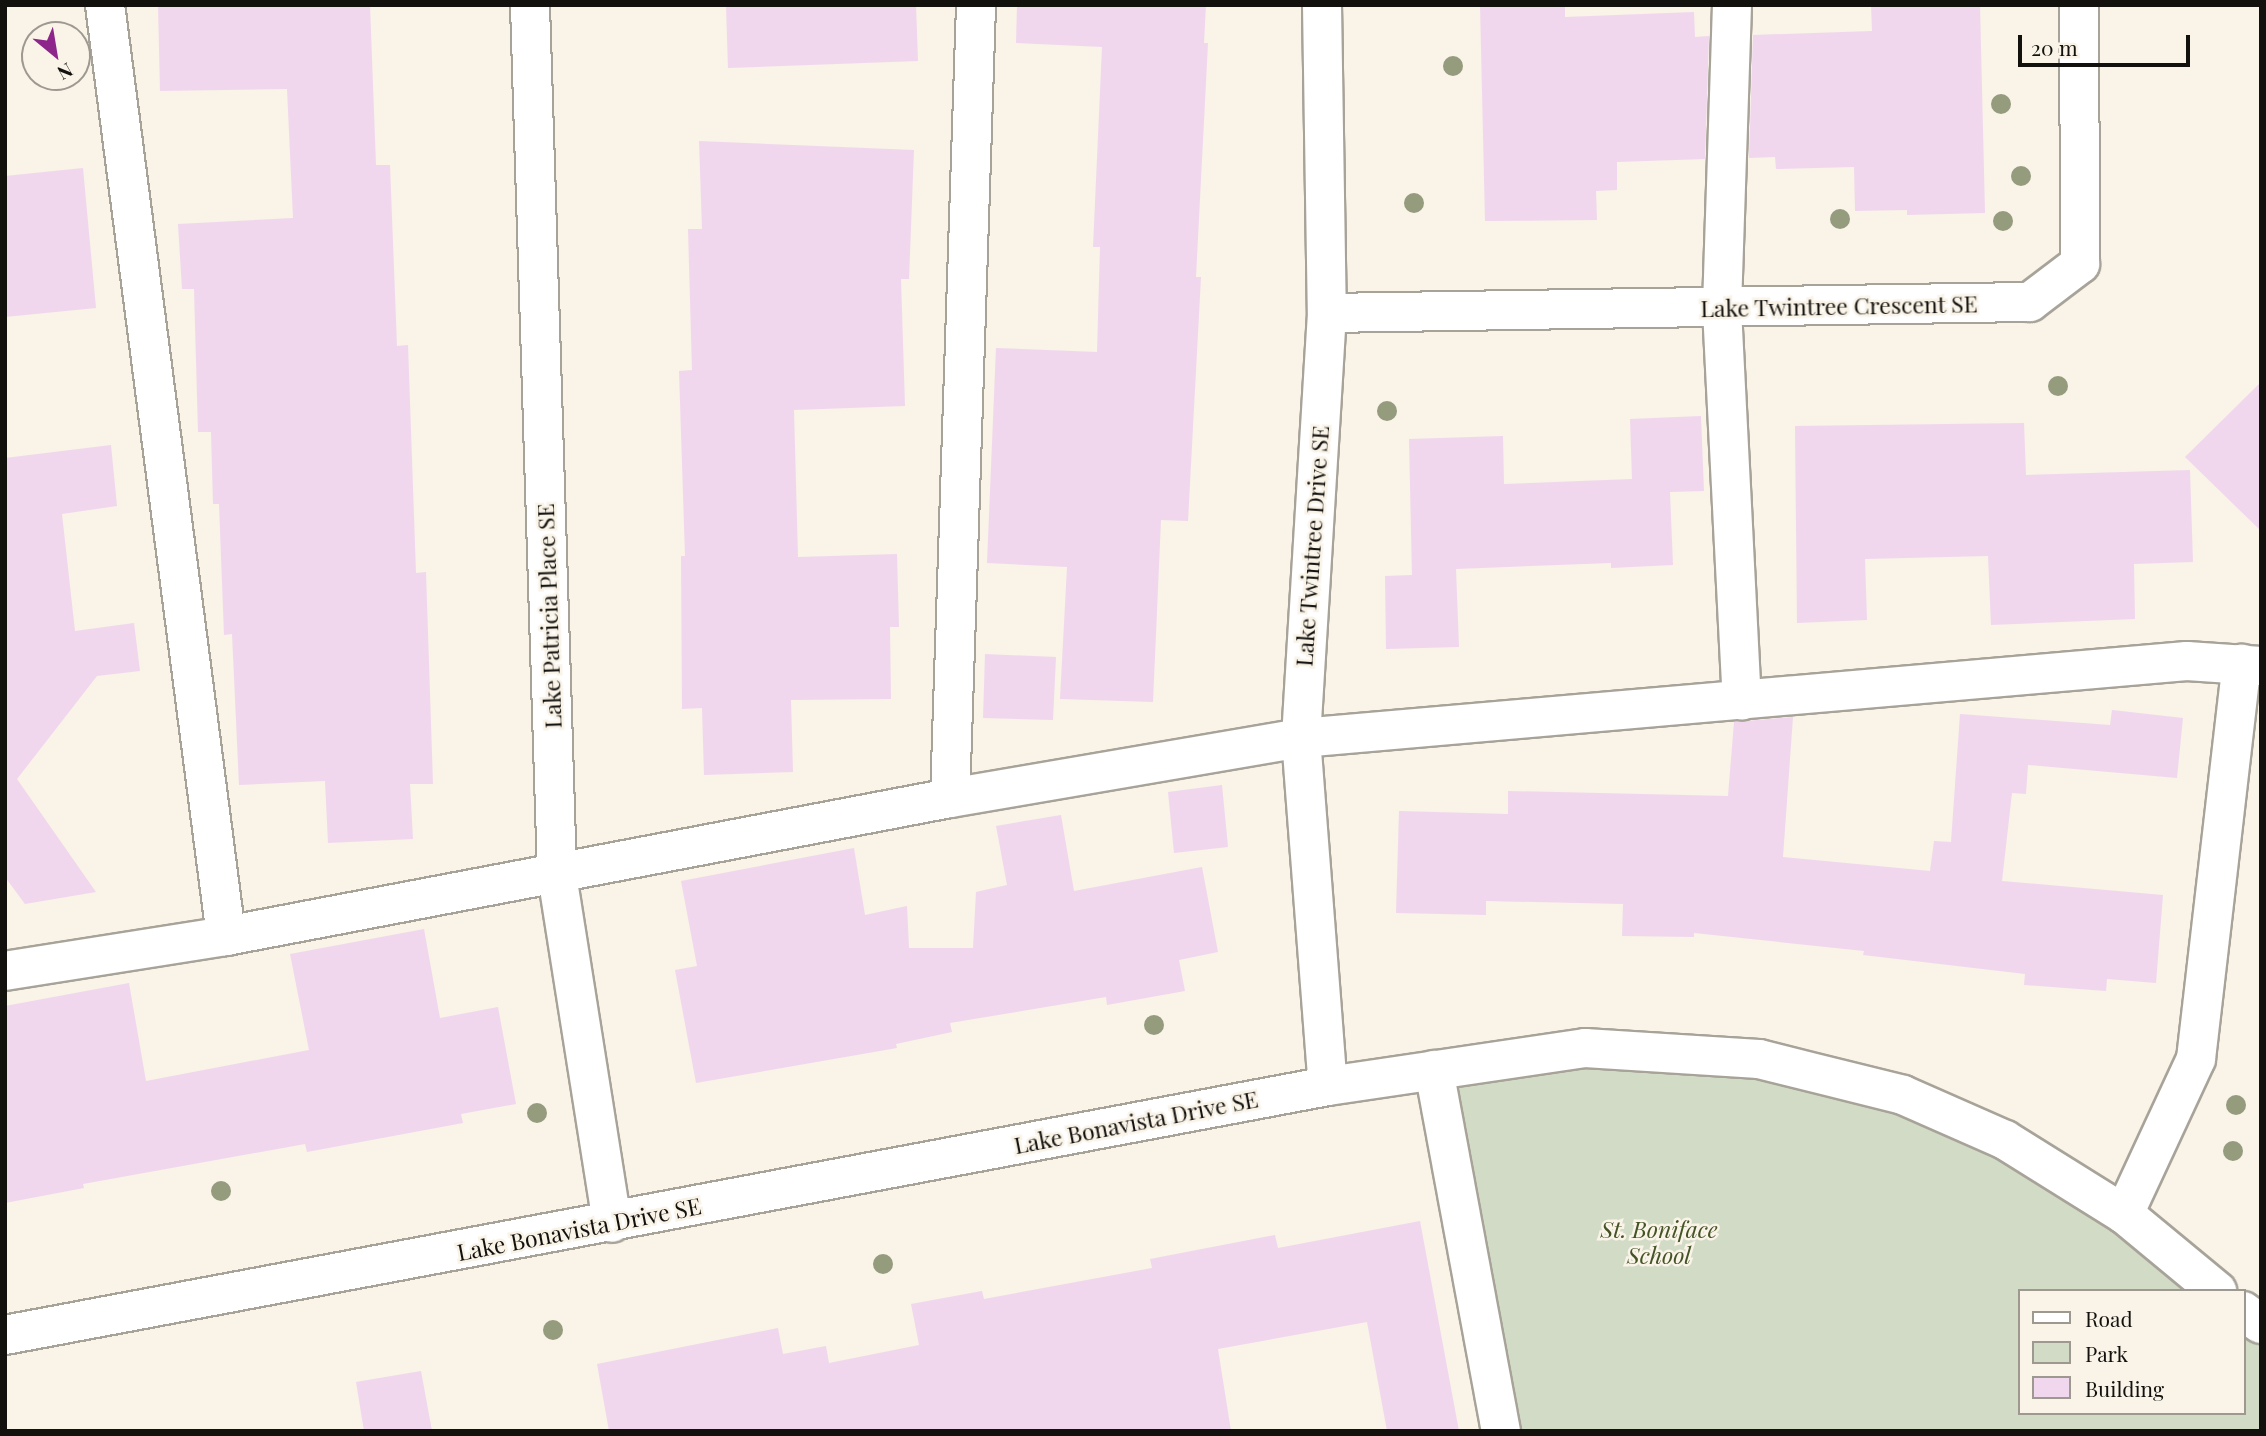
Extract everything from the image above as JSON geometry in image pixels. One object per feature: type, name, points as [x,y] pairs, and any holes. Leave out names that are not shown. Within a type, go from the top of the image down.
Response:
[{"type":"street","points":[[105,5],[226,936]]},
{"type":"street","name":"Lake Patricia Place SE","points":[[530,5],[557,875],[612,1223]]},
{"type":"street","points":[[950,798],[976,5]]},
{"type":"street","name":"Lake Twintree Drive SE","points":[[1322,5],[1327,313],[1301,738],[1328,1086]]},
{"type":"street","points":[[1732,5],[1722,309],[1742,700]]},
{"type":"street","name":"Lake Twintree Crescent SE","points":[[1327,313],[1722,309],[2030,302],[2080,264],[2079,5]]},
{"type":"street","points":[[5,971],[226,936],[950,798],[1301,738],[2187,661],[2251,665],[2196,1059],[2124,1214]]},
{"type":"street","name":"Lake Bonavista Drive SE","points":[[5,1335],[612,1223],[1328,1086],[1585,1048],[1759,1059],[1903,1095],[2005,1140],[2124,1214],[2215,1289]]},
{"type":"street","points":[[1434,1070],[1500,1431]]},
{"type":"street","points":[[2245,1312],[2261,1324]]},
{"type":"green space","name":"St. Boniface School","points":[[1585,1048],[1903,1095],[2214,1289],[2018,1289],[2018,1415],[2245,1415],[2245,1312],[2261,1324],[2261,1431],[1501,1431],[1434,1070]]},
{"type":"building","points":[[158,5],[370,5],[376,165],[390,165],[397,346],[408,345],[416,573],[426,572],[433,784],[410,784],[413,839],[328,843],[325,781],[239,785],[232,634],[224,635],[219,504],[213,504],[211,432],[198,432],[194,289],[182,289],[178,224],[293,218],[287,89],[160,91]]},
{"type":"building","points":[[726,5],[916,5],[918,61],[728,68]]},
{"type":"building","points":[[1017,5],[1206,5],[1204,43],[1208,43],[1196,277],[1201,277],[1188,521],[1161,520],[1153,702],[1060,699],[1067,567],[987,563],[996,348],[1097,352],[1100,247],[1093,247],[1102,47],[1016,43]]},
{"type":"building","points":[[1480,5],[1565,5],[1565,17],[1694,12],[1695,37],[1709,36],[1705,159],[1617,162],[1617,190],[1596,191],[1597,220],[1485,221]]},
{"type":"building","points":[[1871,5],[1980,5],[1985,213],[1907,215],[1907,210],[1855,211],[1854,167],[1776,169],[1775,157],[1749,158],[1753,35],[1872,31]]},
{"type":"building","points":[[699,141],[914,150],[909,279],[901,279],[905,406],[794,410],[798,557],[897,554],[899,627],[890,627],[891,699],[791,700],[793,772],[704,775],[702,708],[682,709],[681,556],[685,556],[679,371],[692,370],[688,229],[702,229]]},
{"type":"building","points":[[83,168],[96,308],[5,317],[5,176]]},
{"type":"building","points":[[2261,382],[2261,531],[2185,457]]},
{"type":"building","points":[[1701,416],[1704,491],[1670,492],[1673,565],[1611,568],[1611,563],[1456,569],[1459,647],[1386,649],[1385,576],[1412,575],[1409,439],[1503,436],[1504,484],[1632,479],[1630,419]]},
{"type":"building","points":[[2024,423],[2026,475],[2190,470],[2193,562],[2134,564],[2135,619],[1991,625],[1988,556],[1865,559],[1867,620],[1797,623],[1795,426]]},
{"type":"building","points":[[111,445],[117,506],[62,514],[75,631],[134,623],[140,671],[97,676],[17,779],[96,892],[25,904],[5,877],[5,458]]},
{"type":"building","points":[[985,654],[1056,657],[1053,720],[983,718]]},
{"type":"building","points":[[2112,710],[2183,718],[2177,778],[2028,765],[2026,794],[2012,793],[2002,881],[2163,895],[2156,983],[2107,979],[2106,991],[2024,985],[2025,974],[1863,955],[1864,951],[1694,933],[1694,937],[1622,936],[1623,904],[1486,901],[1486,915],[1396,913],[1399,811],[1508,814],[1508,791],[1728,796],[1734,722],[1793,717],[1783,857],[1930,871],[1934,841],[1951,842],[1960,714],[2110,725]]},
{"type":"building","points":[[1222,785],[1228,847],[1174,853],[1168,792]]},
{"type":"building","points":[[1061,815],[1074,891],[1202,867],[1218,952],[1179,960],[1185,991],[1107,1005],[1106,997],[950,1023],[952,1032],[896,1044],[897,1048],[696,1083],[675,970],[697,966],[681,881],[854,848],[865,915],[907,906],[909,948],[973,948],[976,892],[1007,885],[996,826]]},
{"type":"building","points":[[424,929],[440,1018],[498,1007],[516,1104],[461,1114],[463,1123],[307,1152],[305,1144],[83,1184],[84,1188],[5,1203],[5,1006],[129,983],[146,1081],[309,1050],[290,954]]},
{"type":"building","points":[[1420,1221],[1459,1431],[1387,1431],[1367,1322],[1218,1349],[1231,1431],[609,1431],[597,1364],[778,1328],[783,1354],[826,1346],[829,1363],[919,1345],[911,1304],[982,1291],[984,1299],[1152,1268],[1150,1259],[1275,1235],[1278,1248]]},
{"type":"building","points":[[421,1371],[432,1431],[364,1431],[356,1382]]}]
